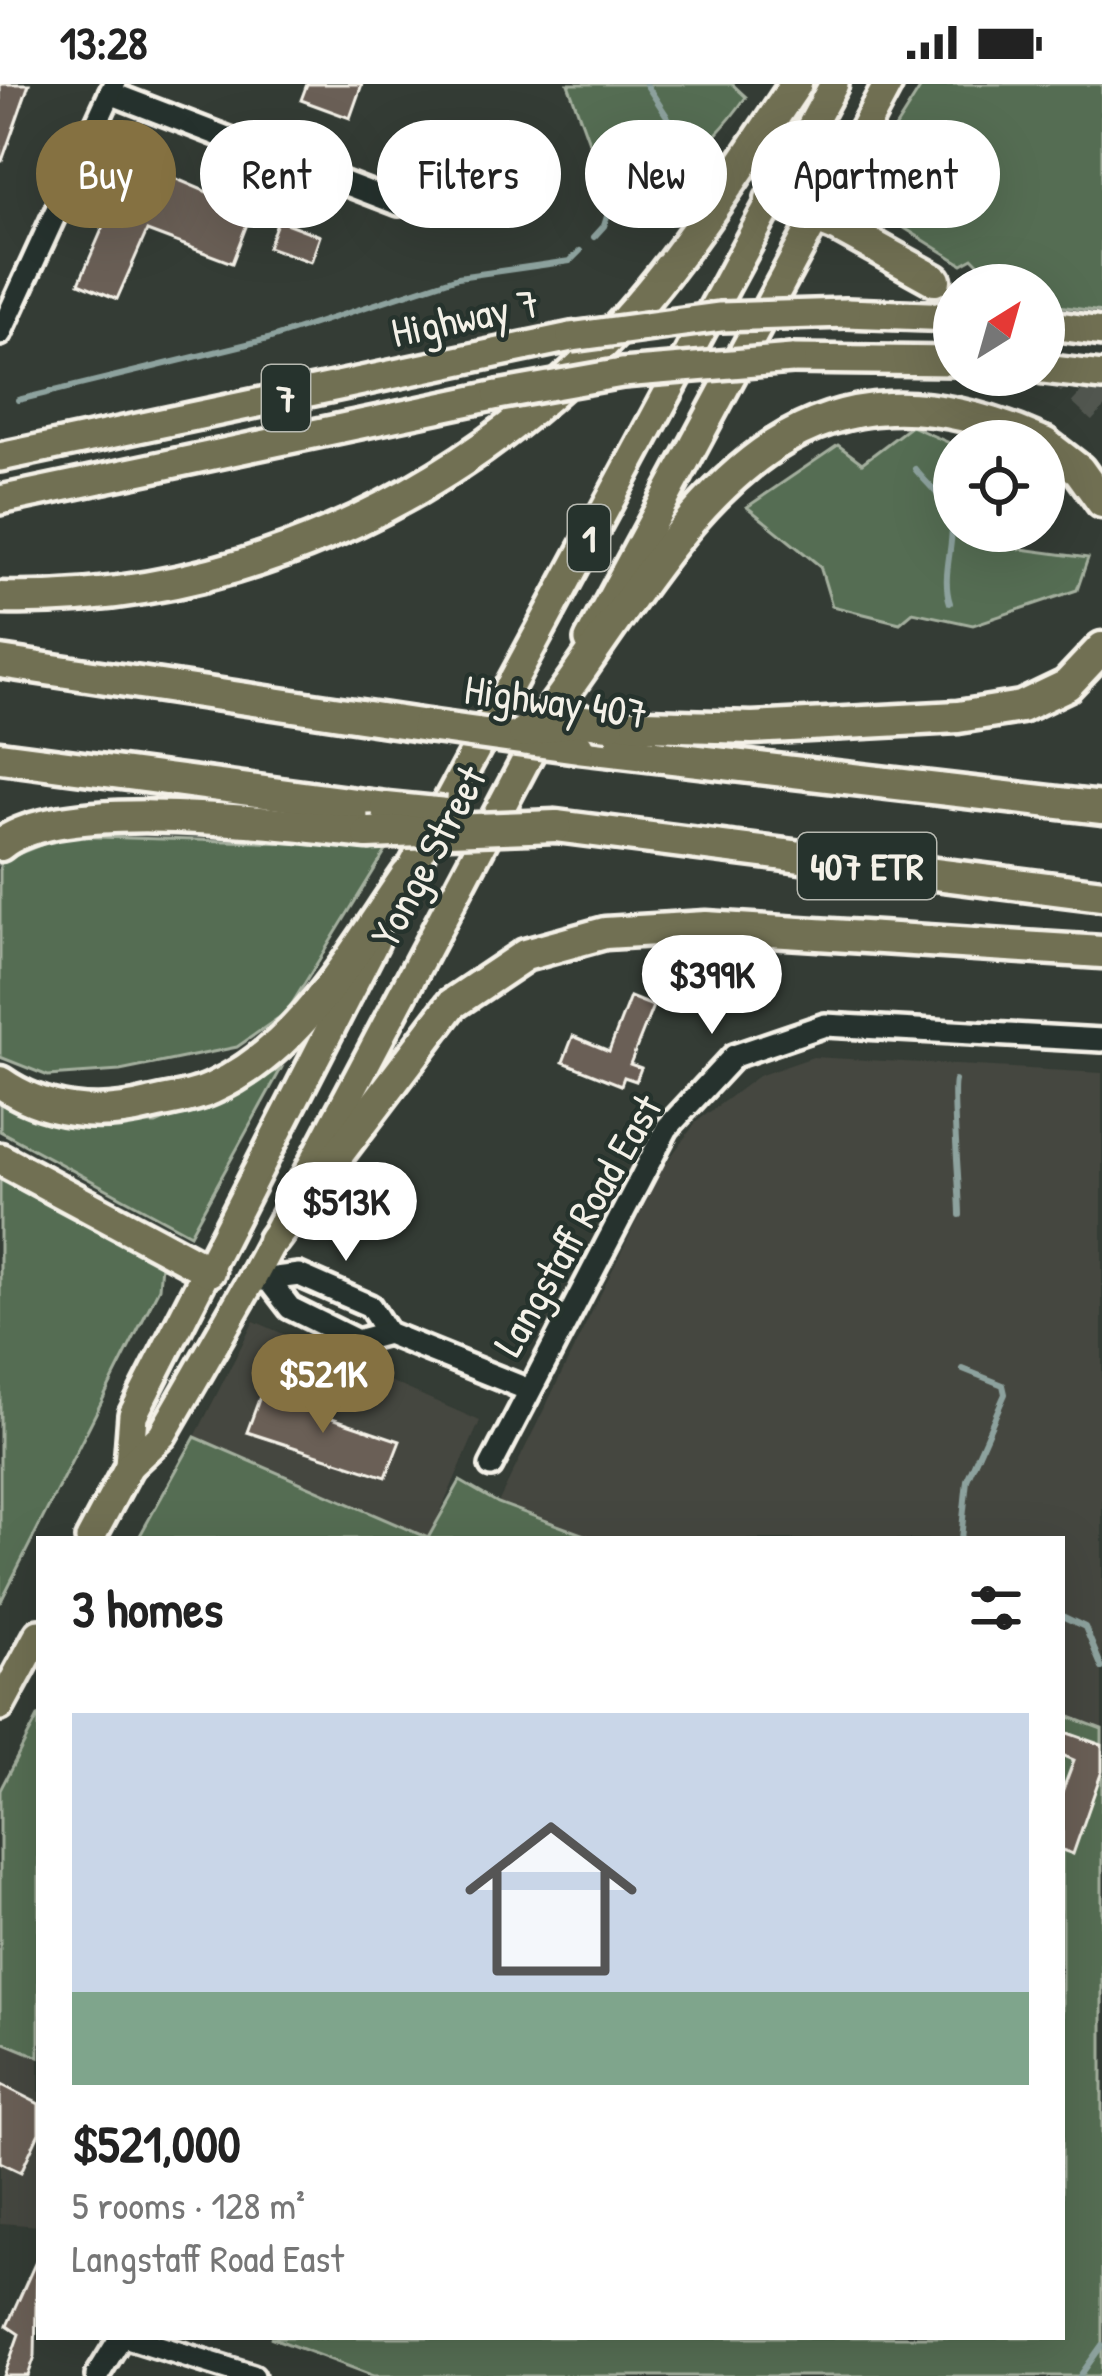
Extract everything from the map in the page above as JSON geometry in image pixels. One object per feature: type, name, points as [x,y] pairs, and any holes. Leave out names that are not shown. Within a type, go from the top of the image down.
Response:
[{"type":"highway","points":[[0,598],[100,595],[200,578],[310,543],[432,484],[499,438],[610,338],[678,252],[796,84]]},
{"type":"highway","points":[[836,228],[933,279]]},
{"type":"highway","points":[[555,706],[700,509],[749,459],[795,430],[879,408],[948,407],[983,420]]},
{"type":"highway","points":[[1065,459],[1079,470],[1102,502]]},
{"type":"highway","points":[[501,737],[576,720],[752,728],[958,717],[1021,707],[1067,685],[1102,648]]},
{"type":"highway","name":"Highway 407","points":[[0,662],[501,737],[1102,808]]},
{"type":"highway","name":"407 ETR","points":[[0,757],[377,821],[556,826],[1102,895]]},
{"type":"highway","points":[[0,845],[16,832],[87,820],[377,821]]},
{"type":"highway","points":[[0,1082],[75,1113],[120,1113],[210,1090],[275,1044],[326,991],[407,875]]},
{"type":"highway","points":[[273,1240],[452,1004],[524,955],[604,933],[706,927],[1102,952]]},
{"type":"highway","points":[[0,1159],[209,1271]]},
{"type":"main road","name":"Yonge Street","points":[[814,120],[834,84]]},
{"type":"main road","name":"Yonge Street","points":[[868,120],[887,84]]},
{"type":"main road","name":"Yonge Street","points":[[129,1466],[133,1415],[407,875],[756,228]]},
{"type":"main road","name":"Yonge Street","points":[[92,1536],[129,1466],[161,1435],[261,1281],[273,1240],[809,228]]},
{"type":"main road","name":"Highway 7","points":[[0,457],[571,337],[720,317],[933,316]]},
{"type":"main road","points":[[1065,327],[1102,332]]},
{"type":"main road","name":"Highway 7","points":[[0,500],[622,373],[792,359],[933,361]]},
{"type":"main road","points":[[1065,372],[1102,376]]},
{"type":"main road","points":[[209,1271],[261,1281]]},
{"type":"main road","points":[[0,1706],[36,1640]]},
{"type":"street","points":[[0,334],[112,89],[377,195]]},
{"type":"street","name":"Langstaff Road East","points":[[490,1466],[667,1128],[734,1056],[825,1025],[1102,1040]]},
{"type":"street","name":"Langstaff Road East","points":[[261,1281],[299,1275],[370,1306],[387,1333],[529,1390]]},
{"type":"street","name":"Langstaff Road East","points":[[261,1281],[290,1309],[357,1341],[387,1333]]},
{"type":"street","points":[[97,2376],[122,2340]]},
{"type":"street","points":[[134,2340],[253,2376]]},
{"type":"shaded area","points":[[813,1057],[1102,1073],[1102,1729],[1065,1715],[1065,1536],[587,1536],[498,1503],[662,1169],[696,1122],[758,1076]]},
{"type":"shaded area","points":[[254,1321],[480,1421],[430,1536],[195,1437]]},
{"type":"shaded area","points":[[0,2041],[36,2056],[36,2226],[0,2223]]},
{"type":"green space","points":[[568,84],[732,84],[746,97],[727,122],[585,120],[585,131]]},
{"type":"green space","points":[[923,84],[1102,84],[1102,312],[1065,307],[1065,264],[979,264],[973,258],[962,264],[904,228],[1000,228],[1000,120],[900,120]]},
{"type":"green space","points":[[911,426],[933,436],[933,552],[1044,552],[1088,558],[1077,590],[973,625],[913,612],[900,623],[832,606],[820,566],[747,507],[838,445],[862,463]]},
{"type":"green space","points":[[63,836],[389,846],[287,1012],[237,1047],[120,1071],[48,1076],[0,1057],[0,861]]},
{"type":"green space","points":[[281,1069],[190,1234],[0,1131],[0,1098],[57,1124],[156,1124]]},
{"type":"green space","points":[[0,1178],[143,1249],[161,1264],[159,1288],[0,1603]]},
{"type":"green space","points":[[195,1437],[423,1536],[140,1536]]},
{"type":"green space","points":[[460,1481],[498,1503],[587,1536],[429,1536]]},
{"type":"green space","points":[[1065,1715],[1102,1729],[1102,2376],[374,2376],[278,2340],[1065,2340]]},
{"type":"green space","points":[[36,1721],[36,2056],[0,2041],[0,1790]]},
{"type":"building","points":[[0,84],[29,84],[2,161],[0,161]]},
{"type":"building","points":[[307,84],[362,84],[350,118],[301,100]]},
{"type":"building","points":[[176,179],[200,189],[200,228],[245,228],[232,263],[147,231],[117,299],[79,283],[103,228],[176,228]]},
{"type":"building","points":[[275,228],[299,228],[320,236],[311,262],[268,247]]},
{"type":"building","points":[[630,997],[653,1006],[630,1064],[641,1068],[636,1081],[624,1077],[621,1085],[563,1062],[573,1036],[609,1051]]},
{"type":"building","points":[[261,1394],[400,1441],[386,1477],[247,1432]]},
{"type":"building","points":[[1065,1732],[1102,1745],[1102,1771],[1073,1854],[1065,1851],[1065,1784],[1074,1760],[1065,1756]]},
{"type":"building","points":[[0,2084],[36,2102],[36,2140],[21,2172],[0,2162]]},
{"type":"building","points":[[36,2261],[35,2356],[28,2376],[4,2376],[19,2334],[7,2326]]},
{"type":"waterway","points":[[646,84],[669,120]]},
{"type":"waterway","points":[[594,237],[602,228]]},
{"type":"waterway","points":[[18,400],[268,339],[458,277],[570,261],[580,251]]},
{"type":"waterway","points":[[915,469],[951,517],[950,603]]},
{"type":"waterway","points":[[955,1081],[960,1215]]},
{"type":"waterway","points":[[961,1536],[967,1480],[1005,1394],[1003,1385],[963,1369]]},
{"type":"waterway","points":[[1065,1617],[1085,1627],[1102,1668]]},
{"type":"waterway","points":[[1080,2376],[1102,2345]]},
{"type":"tunnel","points":[[1065,376],[1102,410]]}]
